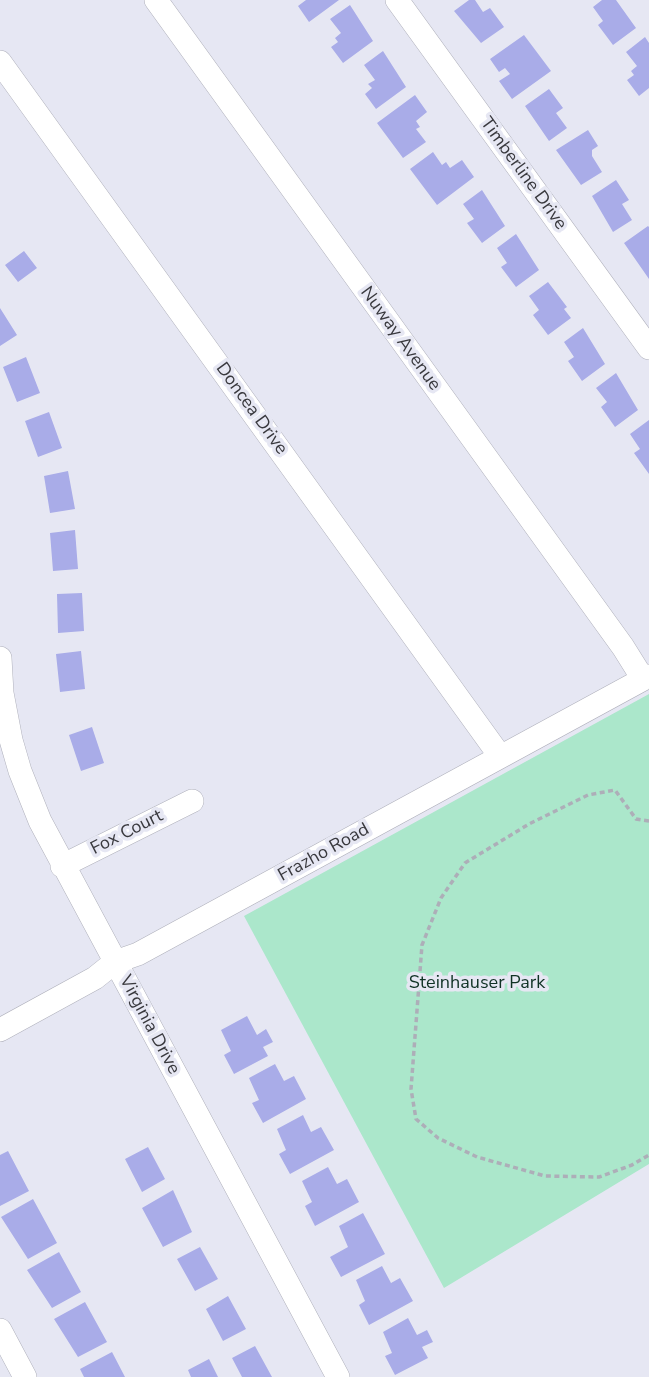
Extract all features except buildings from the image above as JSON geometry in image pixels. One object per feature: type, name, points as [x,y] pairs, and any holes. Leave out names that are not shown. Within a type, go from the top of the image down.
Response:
[{"type":"street","name":"Nuway Avenue","points":[[156,0],[646,677]]},
{"type":"street","name":"Timberline Drive","points":[[397,0],[649,348]]},
{"type":"street","name":"Doncea Drive","points":[[0,62],[500,756]]},
{"type":"street","name":"Virginia Drive","points":[[0,658],[2,693],[20,771],[62,866],[338,1377]]},
{"type":"street","name":"Frazho Road","points":[[0,1030],[95,978],[115,962],[138,954],[646,677]]},
{"type":"street","name":"Fox Court","points":[[62,866],[192,801]]},
{"type":"street","points":[[0,1330],[25,1377]]},
{"type":"path","points":[[649,821],[636,819],[615,790],[588,795],[529,824],[465,863],[441,898],[422,945],[411,1089],[416,1119],[438,1138],[477,1157],[545,1176],[599,1177],[632,1165],[649,1155]]},
{"type":"green space","name":"Steinhauser Park","points":[[649,694],[649,1164],[444,1288],[244,916]]}]
